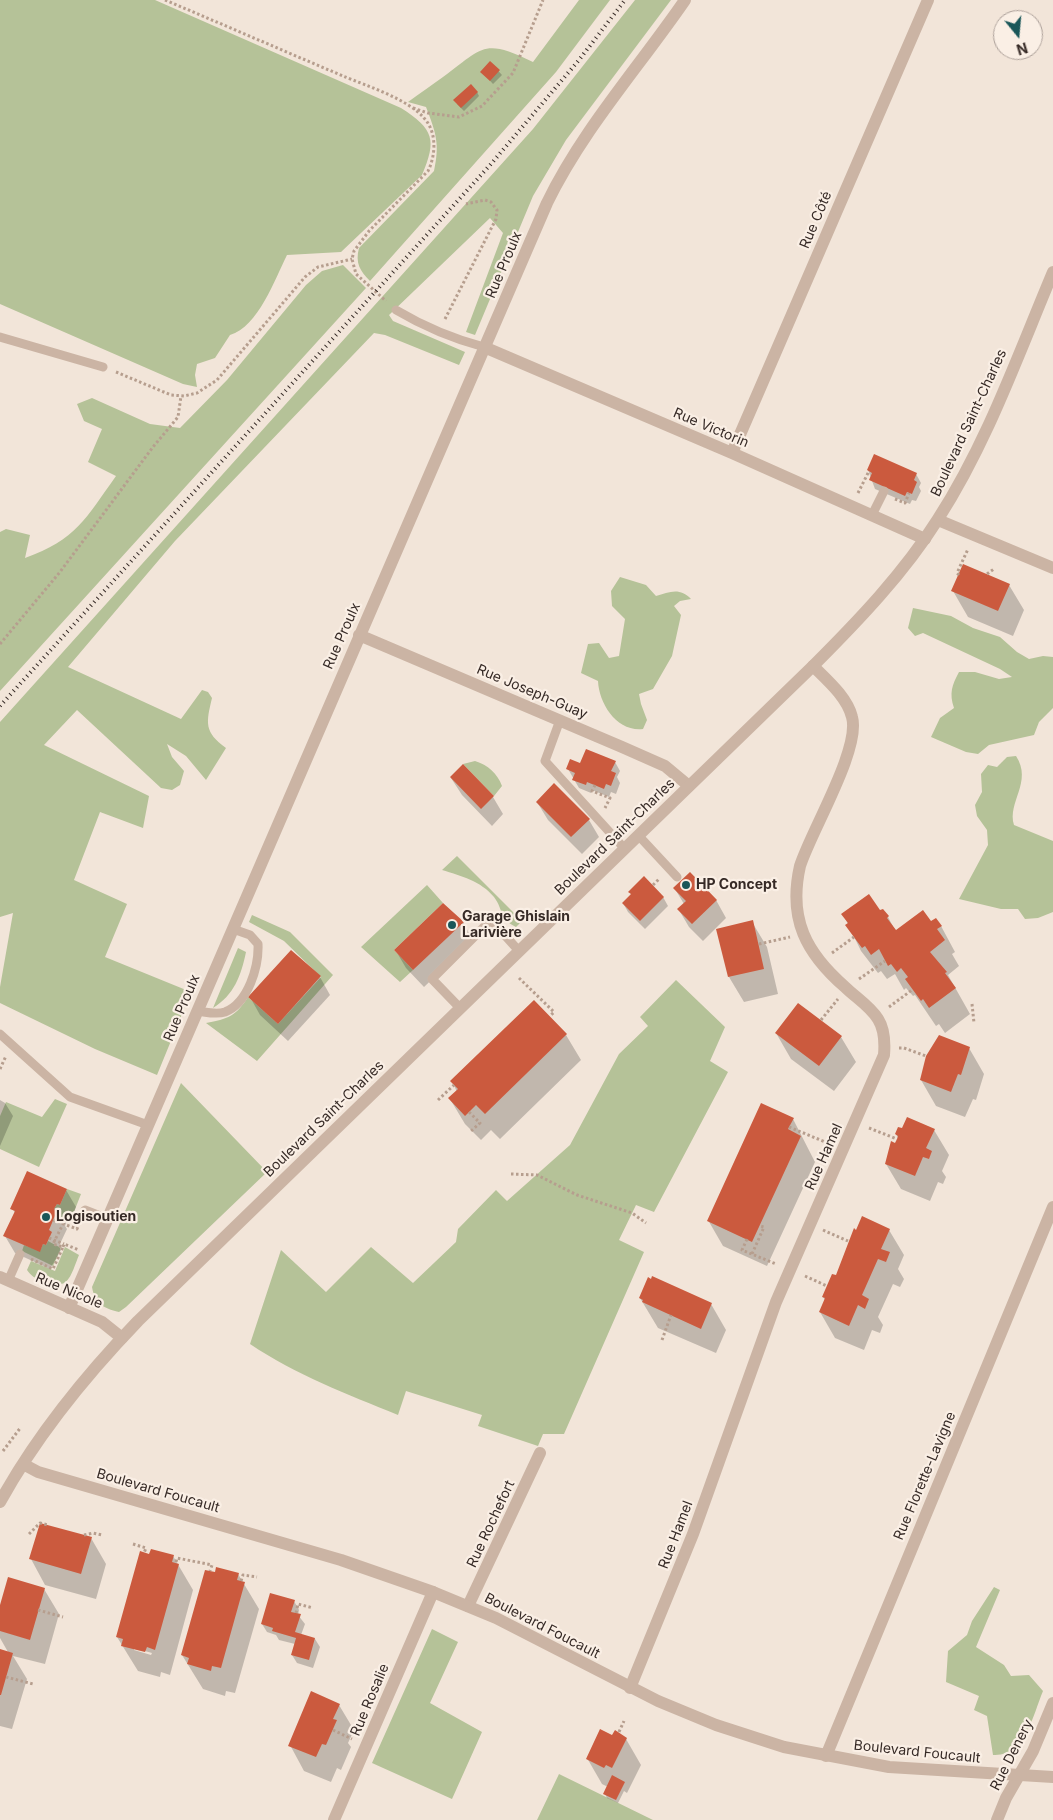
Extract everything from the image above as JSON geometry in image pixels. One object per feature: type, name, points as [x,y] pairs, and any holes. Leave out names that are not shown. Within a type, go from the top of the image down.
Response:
[{"type":"street","name":"Rue Proulx","points":[[69,1308],[555,186],[591,130],[685,0]]},
{"type":"street","name":"Rue Côté","points":[[732,453],[928,0]]},
{"type":"street","name":"Boulevard Saint-Charles","points":[[0,1502],[23,1464],[76,1390],[122,1338],[813,666],[885,588],[938,520],[970,463],[1053,272]]},
{"type":"street","name":"Rue Victorin","points":[[484,347],[732,453],[925,539]]},
{"type":"street","points":[[938,520],[1053,568]]},
{"type":"street","name":"Rue Joseph-Guay","points":[[359,635],[665,766],[689,786]]},
{"type":"street","name":"Rue Hamel","points":[[630,1688],[693,1534],[764,1334],[790,1269],[880,1067],[885,1048],[883,1030],[876,1016],[818,963],[803,934],[796,897],[800,866],[846,758],[854,729],[849,708],[813,666]]},
{"type":"street","name":"Rue Florette-Lavigne","points":[[826,1756],[1053,1207]]},
{"type":"street","name":"Rue Nicole","points":[[4,1279],[102,1322],[122,1338]]},
{"type":"street","name":"Rue Rochefort","points":[[468,1606],[540,1454]]},
{"type":"street","name":"Boulevard Foucault","points":[[23,1464],[38,1472],[341,1560],[433,1592],[468,1606],[630,1688],[732,1730],[784,1747],[826,1756],[914,1770],[1053,1777]]},
{"type":"street","name":"Rue Rosalie","points":[[334,1820],[433,1592]]},
{"type":"street","name":"Rue Denery","points":[[997,1820],[1033,1751],[1053,1703]]},
{"type":"lane","points":[[396,310],[410,319],[484,347]]},
{"type":"lane","points":[[0,338],[104,367]]},
{"type":"lane","points":[[872,515],[884,491]]},
{"type":"lane","points":[[560,720],[545,761],[624,848]]},
{"type":"lane","points":[[638,835],[677,877]]},
{"type":"lane","points":[[460,1008],[432,978],[491,920],[519,950]]},
{"type":"lane","points":[[197,1011],[216,1014],[225,1011],[237,1004],[246,991],[254,971],[258,944],[250,935],[233,929]]},
{"type":"lane","points":[[0,1034],[70,1096],[148,1125]]},
{"type":"lane","points":[[85,1210],[108,1219]]},
{"type":"lane","points":[[4,1279],[20,1254]]},
{"type":"path","points":[[165,0],[411,107],[428,113],[458,117],[482,106],[512,73],[543,0]]},
{"type":"path","points":[[396,310],[356,274],[352,259],[354,251],[369,231],[420,182],[432,163],[433,135],[430,126],[424,117],[411,107]]},
{"type":"path","points":[[439,330],[490,235],[496,219],[497,210],[491,202],[485,200],[466,204]]},
{"type":"path","points":[[104,367],[171,395],[181,396],[197,393],[217,380],[305,277],[318,267],[352,259]]},
{"type":"path","points":[[0,644],[60,572],[153,447],[178,418],[181,396]]},
{"type":"path","points":[[852,506],[869,471]]},
{"type":"path","points":[[903,502],[905,503],[910,493]]},
{"type":"path","points":[[959,575],[957,573],[974,534]]},
{"type":"path","points":[[987,574],[994,569]]},
{"type":"path","points":[[759,944],[803,934]]},
{"type":"path","points":[[818,963],[854,937]]},
{"type":"path","points":[[821,1020],[863,975],[885,961]]},
{"type":"path","points":[[519,978],[554,1012],[550,1016]]},
{"type":"path","points":[[876,1016],[912,990]]},
{"type":"path","points":[[972,1004],[974,1023]]},
{"type":"path","points":[[885,1048],[904,1048],[926,1056]]},
{"type":"path","points":[[438,1100],[454,1085]]},
{"type":"path","points":[[469,1112],[480,1123],[470,1132]]},
{"type":"path","points":[[856,1123],[897,1138]]},
{"type":"path","points":[[790,1127],[844,1150]]},
{"type":"path","points":[[511,1174],[537,1175],[577,1195],[632,1213],[646,1223]]},
{"type":"path","points":[[53,1220],[68,1226]]},
{"type":"path","points":[[63,1224],[53,1244],[74,1248]]},
{"type":"path","points":[[810,1225],[848,1241]]},
{"type":"path","points":[[752,1254],[764,1227],[760,1226]]},
{"type":"path","points":[[49,1238],[55,1240]]},
{"type":"path","points":[[747,1239],[742,1250],[827,1286]]},
{"type":"path","points":[[20,1254],[54,1269],[64,1246]]},
{"type":"path","points":[[662,1340],[671,1315]]},
{"type":"path","points":[[4,1451],[21,1426]]},
{"type":"path","points":[[29,1534],[40,1523],[48,1525]]},
{"type":"path","points":[[84,1535],[93,1533],[102,1535]]},
{"type":"path","points":[[133,1544],[146,1548],[144,1553]]},
{"type":"path","points":[[176,1562],[177,1558],[212,1565],[210,1571]]},
{"type":"path","points":[[241,1581],[243,1576],[257,1577]]},
{"type":"path","points":[[296,1613],[298,1604],[313,1608]]},
{"type":"path","points":[[38,1610],[63,1617]]},
{"type":"path","points":[[6,1677],[33,1684]]},
{"type":"path","points":[[619,1732],[624,1721]]},
{"type":"path","points":[[333,1730],[367,1746]]},
{"type":"green space","points":[[0,0],[155,0],[401,108],[412,115],[426,129],[431,144],[427,163],[422,175],[341,252],[287,255],[271,289],[249,322],[240,330],[230,335],[215,358],[197,364],[195,375],[197,387],[183,384],[0,304]]},
{"type":"green space","points":[[579,0],[610,0],[556,72],[370,281],[359,266],[359,248],[434,171],[436,162],[437,146],[435,132],[426,107],[408,102],[467,59],[485,49],[504,50],[533,62]]},
{"type":"green space","points":[[635,0],[671,0],[566,140],[533,196],[475,335],[466,332],[503,233],[490,218],[389,315],[393,321],[465,352],[459,365],[385,335],[374,333],[175,541],[68,667],[181,719],[202,690],[208,692],[212,698],[208,726],[214,737],[226,748],[206,780],[186,756],[167,744],[172,757],[184,771],[180,785],[172,790],[161,788],[77,710],[44,745],[149,796],[143,828],[100,812],[74,880],[127,904],[105,957],[191,992],[157,1075],[95,1049],[0,1003],[0,987],[13,913],[0,917],[0,722],[533,129]]},
{"type":"green space","points":[[343,265],[366,288],[0,691],[0,532],[6,529],[30,535],[25,558],[57,544],[87,516],[116,476],[88,462],[102,429],[84,421],[77,404],[92,398],[150,424],[180,428],[227,380],[306,285],[322,271]]},
{"type":"green space","points":[[620,577],[646,585],[656,596],[670,592],[679,592],[691,599],[680,601],[674,606],[681,615],[672,656],[653,689],[639,694],[647,720],[643,729],[625,726],[611,715],[602,699],[598,681],[581,673],[588,644],[599,643],[609,658],[619,656],[625,619],[612,606],[611,591]]},
{"type":"green space","points":[[913,608],[951,616],[973,628],[1000,637],[1017,652],[1029,659],[1043,656],[1053,657],[1053,708],[1039,722],[1034,735],[989,745],[978,754],[966,752],[931,737],[940,718],[954,708],[952,689],[959,672],[975,672],[999,679],[1012,677],[1000,669],[923,633],[915,636],[908,628]]},
{"type":"green space","points":[[1016,756],[1021,765],[1022,775],[1014,808],[1014,825],[1053,841],[1053,912],[1038,918],[1025,919],[1018,909],[1001,909],[959,899],[988,845],[987,830],[977,816],[975,805],[982,792],[981,774],[988,765],[997,767],[1007,757]]},
{"type":"green space","points":[[475,761],[492,770],[498,777],[502,786],[494,796],[463,764]]},
{"type":"green space","points":[[457,856],[522,921],[516,927],[506,920],[489,891],[470,880],[442,870]]},
{"type":"green space","points":[[427,885],[443,903],[394,950],[413,970],[400,982],[361,947]]},
{"type":"green space","points":[[252,915],[290,932],[333,975],[257,1061],[206,1023],[231,1016],[248,997],[278,1024],[321,977],[284,941],[249,922]]},
{"type":"green space","points":[[238,948],[246,952],[239,977],[226,997],[213,1008]]},
{"type":"green space","points":[[676,980],[725,1027],[710,1061],[728,1072],[654,1212],[636,1205],[619,1240],[644,1252],[564,1434],[543,1434],[538,1446],[478,1426],[482,1415],[406,1391],[398,1415],[304,1375],[250,1344],[281,1250],[326,1292],[371,1247],[413,1283],[456,1242],[458,1229],[496,1190],[507,1201],[570,1145],[619,1054],[648,1026],[640,1017]]},
{"type":"green space","points":[[181,1083],[267,1172],[119,1312],[104,1307],[95,1298],[92,1287]]},
{"type":"green space","points":[[55,1099],[67,1104],[39,1167],[0,1149],[0,1116],[6,1102],[42,1117]]},
{"type":"green space","points":[[67,1189],[81,1194],[70,1222],[56,1214],[57,1211],[54,1209],[57,1204],[60,1205]]},
{"type":"green space","points":[[48,1241],[61,1248],[53,1266],[22,1251],[24,1245],[40,1251],[43,1244],[46,1245]]},
{"type":"green space","points":[[65,1247],[79,1255],[70,1276],[63,1283],[58,1285],[42,1281],[33,1277],[27,1270],[31,1261],[55,1271]]},
{"type":"green space","points":[[994,1587],[1000,1590],[976,1647],[1004,1665],[1011,1676],[1029,1675],[1043,1691],[1031,1722],[1020,1742],[1004,1754],[993,1755],[987,1716],[974,1710],[979,1696],[946,1682],[948,1651],[967,1635],[972,1621]]},
{"type":"green space","points":[[432,1629],[458,1642],[430,1703],[482,1732],[452,1799],[372,1763]]},
{"type":"green space","points":[[559,1774],[653,1820],[537,1820]]},
{"type":"building","points":[[490,61],[500,70],[490,81],[480,72]]},
{"type":"building","points":[[471,84],[478,92],[461,108],[453,100]]},
{"type":"building","points":[[874,454],[917,473],[914,480],[917,482],[912,494],[907,492],[905,496],[869,480],[872,473],[867,470]]},
{"type":"building","points":[[963,564],[1010,584],[998,611],[951,591]]},
{"type":"building","points":[[586,749],[616,761],[611,771],[616,773],[611,786],[606,784],[604,789],[587,782],[586,785],[572,780],[575,773],[566,769],[570,759],[580,763]]},
{"type":"building","points":[[463,764],[494,796],[481,809],[450,777]]},
{"type":"building","points":[[554,783],[590,819],[571,837],[536,802]]},
{"type":"building","points":[[690,872],[717,900],[692,924],[677,909],[686,901],[673,888]]},
{"type":"building","points":[[644,876],[664,897],[640,921],[622,903],[631,894],[628,892]]},
{"type":"building","points":[[869,894],[880,910],[883,909],[889,916],[887,918],[896,930],[923,910],[931,921],[936,918],[942,926],[937,929],[945,940],[930,952],[947,972],[945,973],[956,988],[929,1008],[923,999],[921,1001],[905,979],[908,977],[901,968],[897,972],[891,964],[888,966],[879,949],[871,955],[865,946],[862,948],[845,925],[848,923],[841,914]]},
{"type":"building","points":[[443,903],[464,922],[413,970],[394,950]]},
{"type":"building","points":[[753,920],[764,969],[728,977],[716,929]]},
{"type":"building","points":[[291,950],[321,976],[278,1024],[248,997]]},
{"type":"building","points":[[534,1000],[567,1034],[485,1114],[476,1105],[465,1116],[448,1098],[458,1089],[450,1081]]},
{"type":"building","points":[[798,1003],[842,1036],[819,1066],[775,1033]]},
{"type":"building","points":[[939,1035],[970,1047],[961,1075],[958,1074],[951,1092],[920,1080],[926,1056]]},
{"type":"building","points":[[761,1103],[794,1118],[788,1129],[801,1136],[752,1242],[707,1221]]},
{"type":"building","points":[[907,1117],[935,1129],[926,1148],[932,1151],[929,1159],[923,1157],[915,1176],[885,1164],[891,1141],[895,1143],[898,1136],[895,1134],[898,1127],[902,1128]]},
{"type":"building","points":[[27,1171],[67,1189],[60,1205],[57,1204],[54,1209],[57,1211],[49,1230],[52,1232],[46,1245],[43,1244],[40,1252],[3,1236],[15,1211],[10,1209]]},
{"type":"building","points":[[862,1216],[890,1229],[881,1249],[890,1252],[886,1262],[878,1259],[862,1295],[869,1299],[865,1309],[858,1305],[849,1326],[819,1312],[825,1298],[822,1297],[832,1274],[836,1275],[854,1228],[856,1230]]},
{"type":"building","points":[[652,1276],[712,1303],[701,1329],[642,1302],[643,1300],[639,1298],[648,1277],[651,1279]]},
{"type":"building","points":[[40,1523],[92,1537],[81,1574],[29,1559]]},
{"type":"building","points":[[151,1549],[174,1555],[172,1562],[179,1564],[155,1650],[147,1647],[145,1652],[121,1646],[123,1639],[116,1637],[140,1551],[149,1554]]},
{"type":"building","points":[[216,1567],[239,1573],[237,1580],[245,1582],[221,1668],[212,1666],[211,1671],[187,1664],[189,1658],[181,1655],[205,1570],[215,1572]]},
{"type":"building","points":[[8,1577],[45,1588],[30,1640],[0,1631],[0,1605]]},
{"type":"building","points":[[270,1593],[295,1600],[291,1612],[301,1614],[295,1632],[315,1638],[309,1660],[291,1655],[296,1638],[272,1631],[273,1628],[261,1624]]},
{"type":"building","points":[[0,1649],[13,1653],[1,1695],[0,1695]]},
{"type":"building","points":[[311,1691],[340,1704],[333,1719],[337,1720],[326,1745],[322,1744],[316,1757],[288,1746]]},
{"type":"building","points":[[600,1729],[612,1735],[615,1730],[627,1738],[612,1768],[606,1765],[604,1768],[586,1759]]},
{"type":"building","points":[[612,1775],[625,1782],[616,1800],[603,1794]]},
{"type":"railway","points":[[0,706],[491,164],[579,60],[625,0]]},
{"type":"place","name":"HP Concept","points":[[686,885]]},
{"type":"place","name":"Garage Ghislain Larivière","points":[[452,925]]},
{"type":"place","name":"Logisoutien","points":[[46,1217]]}]
